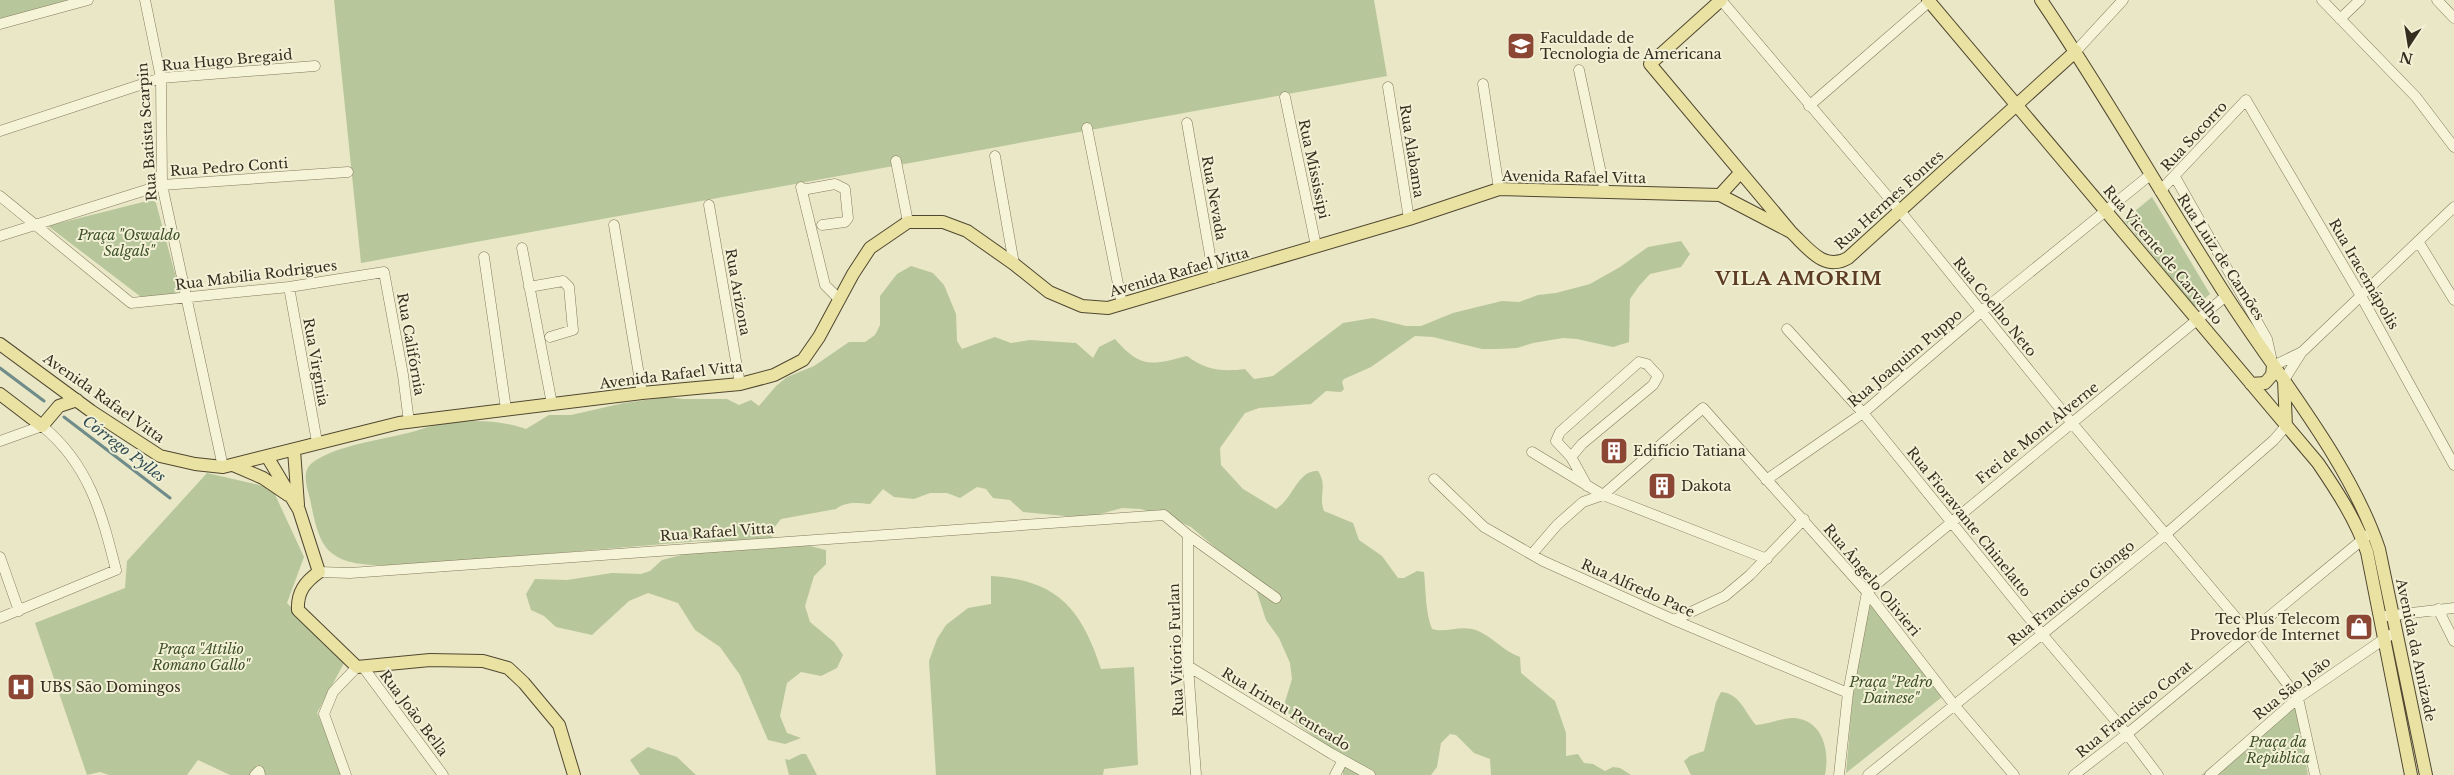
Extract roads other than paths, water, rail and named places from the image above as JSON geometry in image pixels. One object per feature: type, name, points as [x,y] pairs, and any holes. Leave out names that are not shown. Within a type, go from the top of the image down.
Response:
[{"type":"main road","name":"Rua Hermes Fontes","points":[[1721,0],[1650,64],[1791,232],[1822,261],[1834,264],[1848,258],[2076,51]]},
{"type":"main road","name":"Rua Vicente de Carvalho","points":[[1929,0],[2015,106],[2106,211],[2318,464],[2367,535]]},
{"type":"main road","name":"Rua Luiz de Camões","points":[[2041,0],[2076,51],[2150,175],[2226,296],[2284,380],[2331,454],[2367,535]]},
{"type":"main road","points":[[1720,195],[1740,173]]},
{"type":"main road","name":"Avenida Rafael Vitta","points":[[0,344],[77,400],[160,456],[195,464],[228,466],[268,458],[317,442],[409,422],[642,393],[740,384],[774,375],[802,360],[819,337],[839,299],[870,248],[908,222],[943,222],[967,231],[1014,264],[1048,292],[1082,306],[1108,308],[1409,219],[1499,188],[1720,195],[1791,232]]},
{"type":"main road","points":[[2251,384],[2265,383],[2272,375],[2273,366]]},
{"type":"main road","points":[[2284,380],[2286,426]]},
{"type":"main road","points":[[59,386],[59,406]]},
{"type":"main road","points":[[0,394],[42,426],[59,406],[77,400]]},
{"type":"main road","points":[[294,450],[296,504]]},
{"type":"main road","points":[[268,458],[296,504],[319,572],[306,581],[298,598],[298,610],[360,667],[430,660],[484,661],[508,668],[524,683],[558,725],[574,775]]},
{"type":"main road","points":[[228,466],[263,478],[296,504]]},
{"type":"main road","name":"Avenida da Amizade","points":[[2367,535],[2394,614],[2391,634],[2411,775]]},
{"type":"main road","name":"Avenida da Amizade","points":[[2367,535],[2381,617],[2391,634],[2426,775]]},
{"type":"street","points":[[0,24],[88,0]]},
{"type":"street","name":"Rua Batista Scarpin","points":[[145,0],[161,78],[162,185],[188,298],[206,392],[228,466]]},
{"type":"street","name":"Rua Coelho Neto","points":[[1721,0],[1900,212],[2071,422],[2248,632],[2298,698]]},
{"type":"street","points":[[1810,106],[1929,0]]},
{"type":"street","points":[[2076,51],[2123,0]]},
{"type":"street","points":[[2322,0],[2416,97],[2454,147]]},
{"type":"street","points":[[2340,19],[2360,0]]},
{"type":"street","points":[[2437,0],[2454,18]]},
{"type":"street","name":"Rua Hugo Bregaid","points":[[0,131],[161,78],[315,66]]},
{"type":"street","points":[[1579,70],[1605,192]]},
{"type":"street","points":[[1482,84],[1499,188]]},
{"type":"street","name":"Rua Alabama","points":[[1388,87],[1409,219]]},
{"type":"street","name":"Rua Mississipi","points":[[1285,97],[1316,246]]},
{"type":"street","name":"Rua Socorro","points":[[2160,191],[2246,100]]},
{"type":"street","name":"Rua Iracemápolis","points":[[2246,100],[2361,296],[2454,465]]},
{"type":"street","name":"Rua Nevada","points":[[1187,123],[1214,278]]},
{"type":"street","points":[[1087,128],[1122,304]]},
{"type":"street","points":[[995,156],[1014,264]]},
{"type":"street","points":[[896,161],[908,222]]},
{"type":"street","name":"Rua Pedro Conti","points":[[0,236],[162,185],[348,172]]},
{"type":"street","name":"Rua Joaquim Puppo","points":[[1766,480],[1863,413],[1981,312],[2150,175]]},
{"type":"street","points":[[2175,177],[2267,339],[2273,366],[2302,352]]},
{"type":"street","points":[[822,225],[845,222],[848,218],[845,189],[836,184],[802,188],[825,285],[839,299]]},
{"type":"street","points":[[0,196],[34,224]]},
{"type":"street","name":"Rua Arizona","points":[[709,205],[740,384]]},
{"type":"street","points":[[2284,380],[2302,352],[2454,206]]},
{"type":"street","name":"Rua Mabilia Rodrigues","points":[[34,224],[131,303],[289,287],[384,272]]},
{"type":"street","points":[[614,224],[642,393]]},
{"type":"street","points":[[2418,241],[2454,300]]},
{"type":"street","points":[[522,248],[552,404]]},
{"type":"street","points":[[484,257],[506,409]]},
{"type":"street","name":"Rua Califórnia","points":[[384,272],[403,375],[409,422]]},
{"type":"street","points":[[530,288],[556,281],[563,281],[569,287],[573,330],[550,337]]},
{"type":"street","name":"Rua Virginia","points":[[289,287],[317,442]]},
{"type":"street","name":"Frei de Mont Alverne","points":[[1867,592],[2226,296]]},
{"type":"street","name":"Rua Fioravante Chinelatto","points":[[1787,329],[1863,413],[2042,634],[2127,734],[2158,775]]},
{"type":"street","points":[[1571,457],[1582,444],[1653,385],[1658,376],[1647,364],[1640,362],[1560,432],[1556,441],[1571,457],[1587,486]]},
{"type":"street","name":"Rua Ângelo Olivieri","points":[[1603,495],[1703,408],[1867,592],[1955,706],[2014,775]]},
{"type":"street","points":[[0,441],[42,426],[73,456],[102,514],[116,570],[0,618]]},
{"type":"street","name":"Rua Francisco Giongo","points":[[1868,775],[2166,534],[2274,440],[2286,426]]},
{"type":"street","points":[[1532,452],[1603,495],[1767,558]]},
{"type":"street","name":"Rua Alfredo Pace","points":[[1434,479],[1484,527],[1532,554],[1674,620],[1848,693]]},
{"type":"street","points":[[1532,554],[1557,525],[1583,502],[1603,495]]},
{"type":"street","name":"Rua Rafael Vitta","points":[[319,572],[350,573],[1164,515],[1188,536]]},
{"type":"street","points":[[1674,620],[1725,596],[1767,558],[1804,520]]},
{"type":"street","name":"Rua Francisco Corat","points":[[2074,775],[2127,734],[2367,535]]},
{"type":"street","points":[[1188,536],[1276,598]]},
{"type":"street","name":"Rua Vitório Furlan","points":[[1188,536],[1188,666],[1196,775]]},
{"type":"street","points":[[0,557],[19,611]]},
{"type":"street","points":[[1839,775],[1848,693],[1867,592]]},
{"type":"street","points":[[2381,617],[2454,608]]},
{"type":"street","points":[[2438,609],[2454,640]]},
{"type":"street","name":"Rua São João","points":[[2210,775],[2298,698],[2391,634]]},
{"type":"street","name":"Rua Irineu Penteado","points":[[1188,666],[1370,775]]},
{"type":"street","points":[[346,775],[324,714],[333,692],[360,667]]},
{"type":"street","name":"Rua João Bella","points":[[360,667],[443,775]]},
{"type":"street","points":[[2298,698],[2315,775]]},
{"type":"street","points":[[1335,775],[1344,760]]},
{"type":"waterway","name":"Córrego Pylles","points":[[0,368],[44,401]]},
{"type":"waterway","name":"Córrego Pylles","points":[[64,417],[170,498]]},
{"type":"place","name":"Faculdade de Tecnologia de Americana","points":[[1521,46]]},
{"type":"place","name":"Edifício Tatiana","points":[[1614,451]]},
{"type":"place","name":"Dakota","points":[[1662,486]]},
{"type":"place","name":"Tec Plus Telecom Provedor de Internet","points":[[2359,627]]},
{"type":"place","name":"UBS São Domingos","points":[[21,687]]},
{"type":"district","name":"VILA AMORIM","points":[[1799,278]]},
{"type":"park label","name":"Praça \"Oswaldo Salgals\"","points":[[129,244]]},
{"type":"park label","name":"Praça \"Attilio Romano Gallo\"","points":[[201,658]]},
{"type":"park label","name":"Praça \"Pedro Dainese\"","points":[[1891,690]]},
{"type":"park label","name":"Praça da República","points":[[2278,750]]}]
